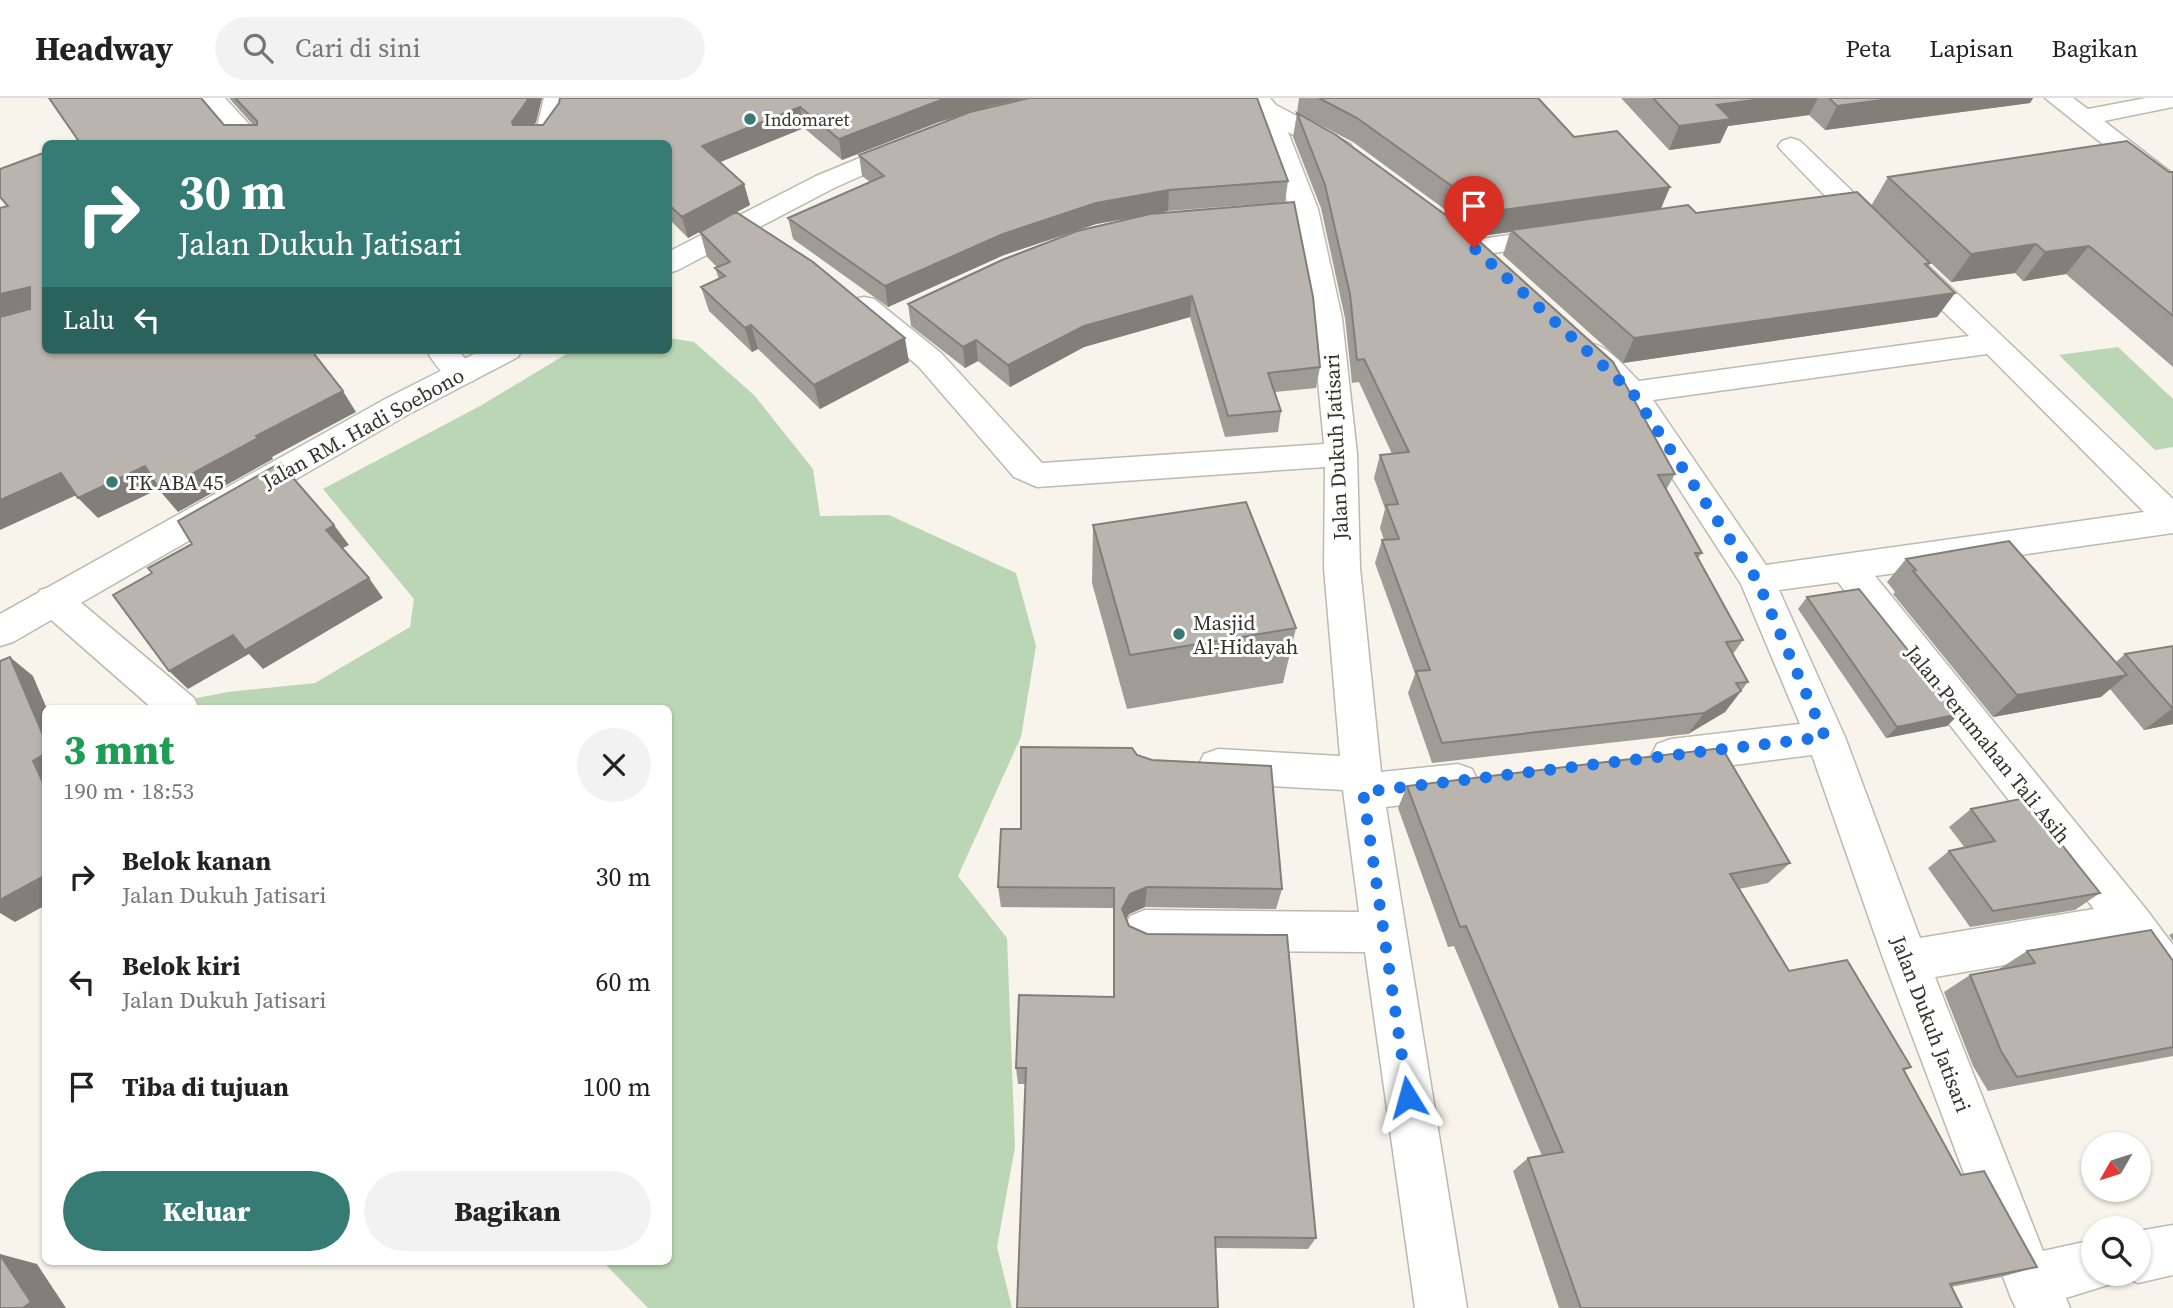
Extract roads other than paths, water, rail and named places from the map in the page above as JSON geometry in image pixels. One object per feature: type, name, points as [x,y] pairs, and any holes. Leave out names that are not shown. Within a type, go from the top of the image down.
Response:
[{"type":"street","points":[[211,98],[250,140]]},
{"type":"street","points":[[539,140],[551,123],[556,98]]},
{"type":"street","points":[[2057,98],[2173,187]]},
{"type":"street","points":[[2083,118],[2173,100]]},
{"type":"street","name":"Jalan Dukuh Jatisari","points":[[1262,104],[1318,136],[1364,167]]},
{"type":"street","name":"Jalan Dukuh Jatisari","points":[[1262,104],[1327,318],[1340,454],[1342,568],[1363,783],[1441,1308]]},
{"type":"street","points":[[672,262],[825,182],[934,135]]},
{"type":"street","points":[[1791,146],[1851,206],[1804,201]]},
{"type":"street","points":[[744,222],[773,241]]},
{"type":"street","points":[[1503,275],[1463,240],[1580,233]]},
{"type":"street","points":[[1757,580],[2173,520],[1994,343],[1889,245]]},
{"type":"street","points":[[840,286],[899,317],[930,360],[1026,468],[1037,475],[1340,454]]},
{"type":"street","name":"Jalan Dukuh Jatisari","points":[[1563,329],[1632,392],[1757,580],[1825,737],[1906,961],[2037,1294]]},
{"type":"street","points":[[1632,392],[1994,343]]},
{"type":"street","name":"Jalan RM. Hadi Soebono","points":[[0,632],[398,406],[452,362],[489,354]]},
{"type":"street","name":"Jalan Perumahan Tali Asih","points":[[1846,566],[2130,923],[2173,982]]},
{"type":"street","points":[[53,600],[175,705]]},
{"type":"street","points":[[1635,760],[1825,737]]},
{"type":"street","points":[[1177,764],[1363,783],[1499,776]]},
{"type":"street","points":[[1906,961],[2130,923]]},
{"type":"street","points":[[1145,930],[1384,932]]},
{"type":"street","points":[[2151,1254],[2173,1250]]},
{"type":"street","points":[[2037,1294],[2081,1272]]},
{"type":"place","name":"Indomaret","points":[[750,119]]},
{"type":"place","name":"TK ABA 45","points":[[112,482]]},
{"type":"place","name":"Masjid Al-Hidayah","points":[[1179,634]]}]
